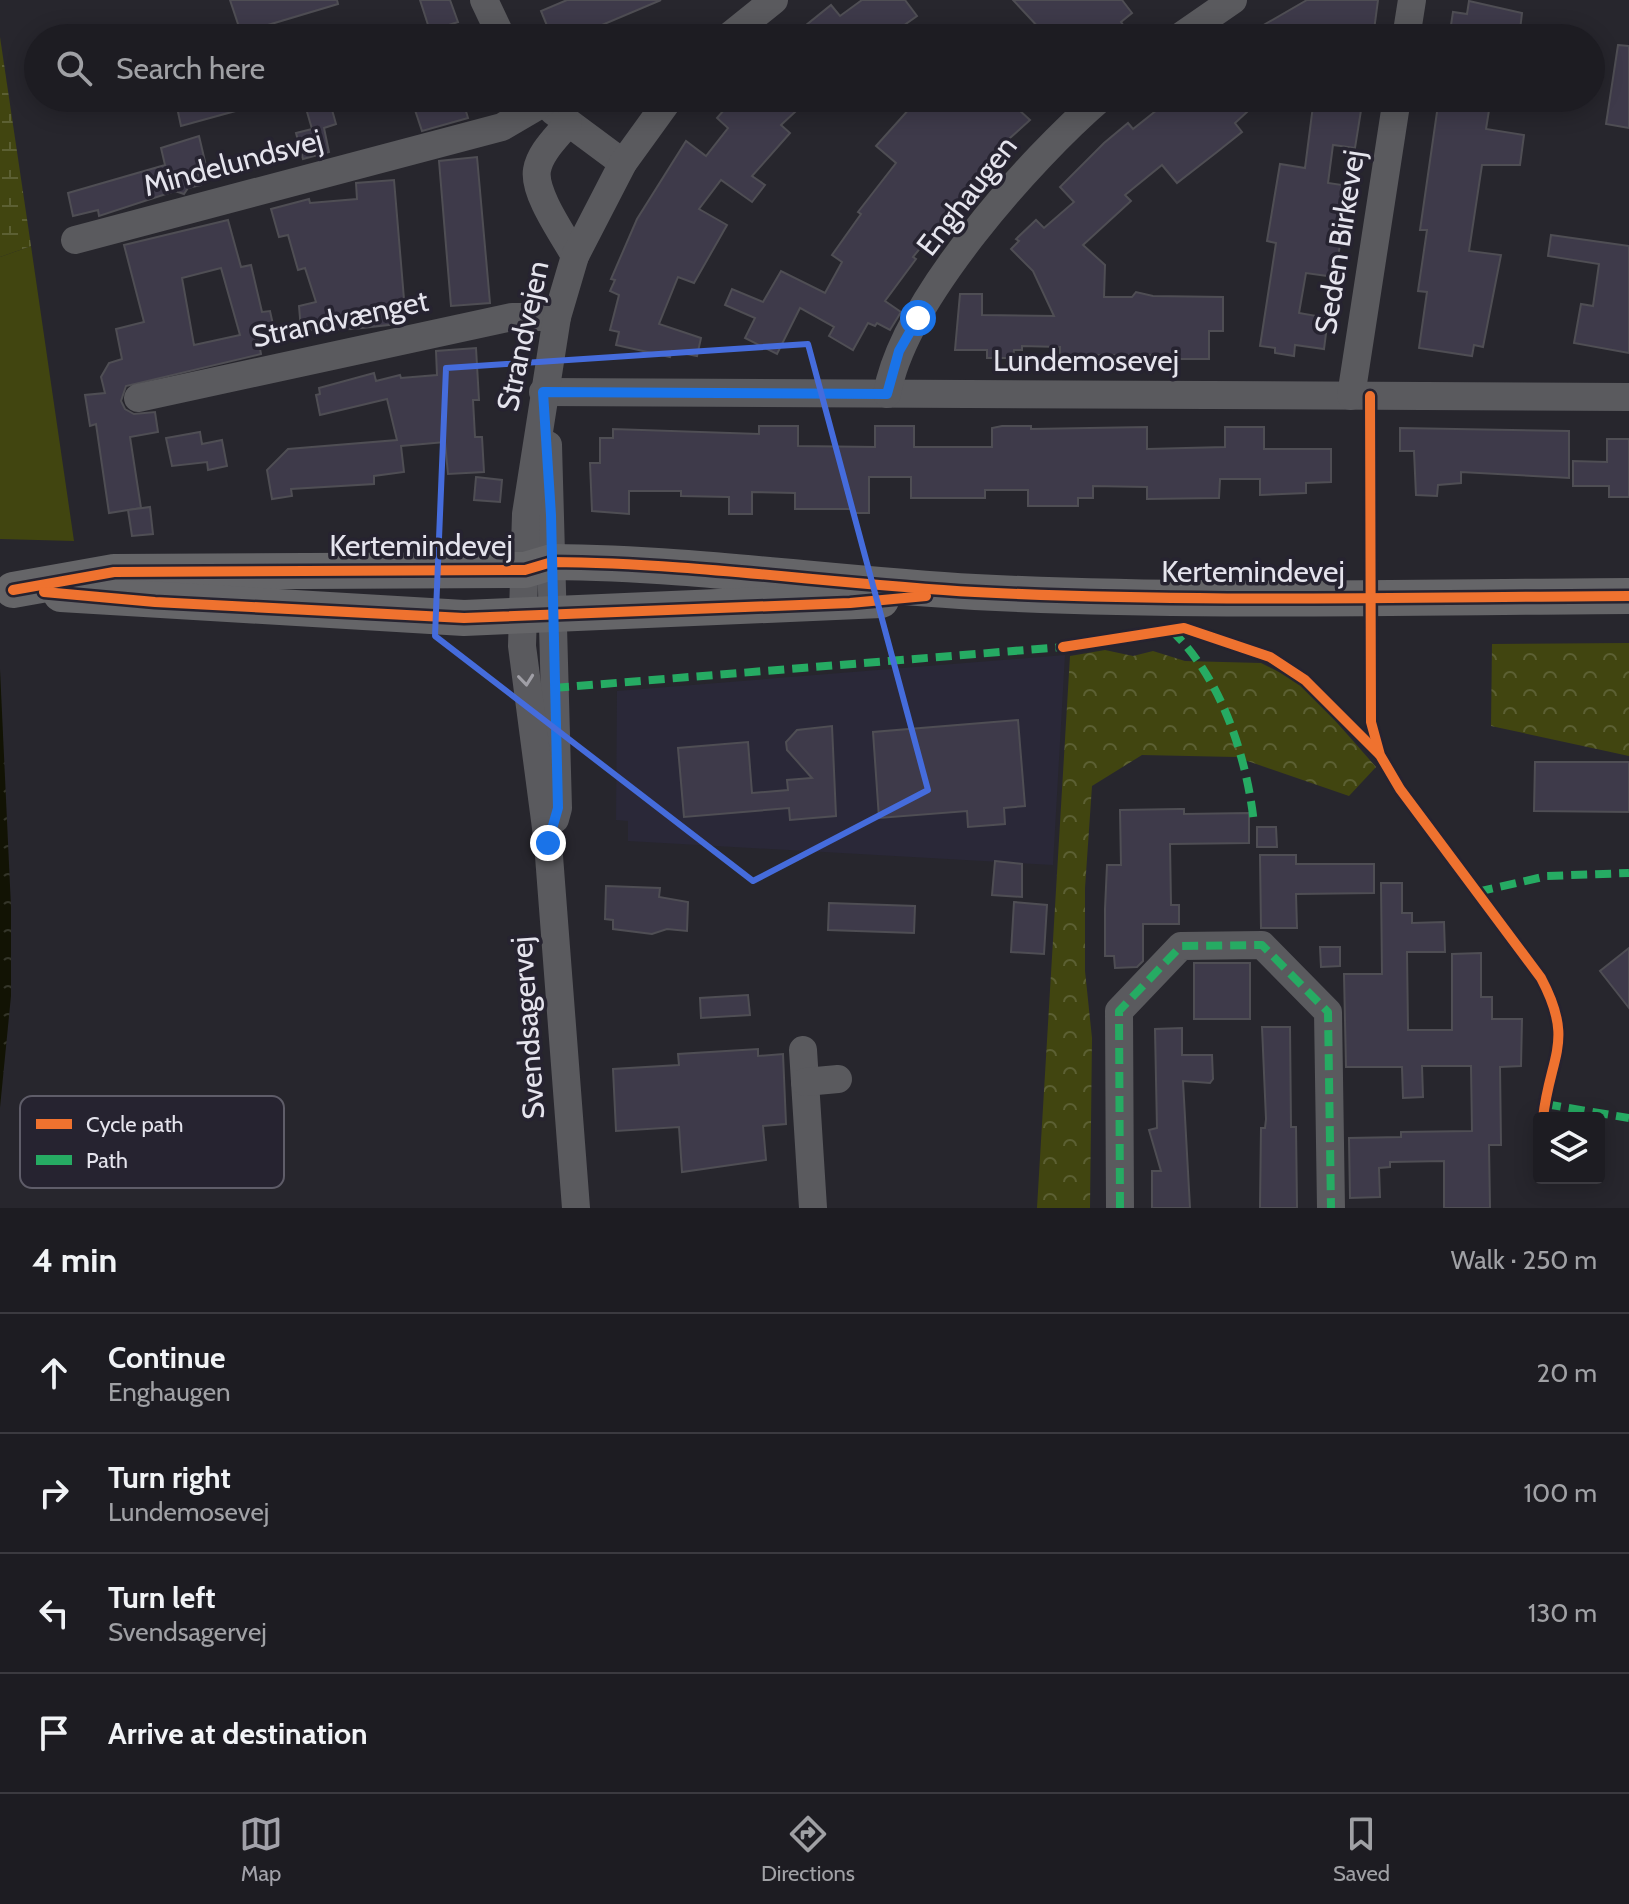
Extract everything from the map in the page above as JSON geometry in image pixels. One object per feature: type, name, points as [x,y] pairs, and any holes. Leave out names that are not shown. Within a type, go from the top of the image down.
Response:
[{"type":"main road","name":"Kertemindevej","points":[[6,590],[114,572],[850,603],[974,592]]},
{"type":"main road","name":"Kertemindevej","points":[[6,590],[155,602],[538,590],[792,574],[974,592],[1182,596],[1629,596]]},
{"type":"street","points":[[484,0],[495,24]]},
{"type":"street","points":[[744,24],[774,0]]},
{"type":"street","points":[[1198,24],[1233,0]]},
{"type":"street","points":[[1408,24],[1412,0]]},
{"type":"street","name":"Mindelundsvej","points":[[75,240],[502,127],[524,112]]},
{"type":"street","name":"Mindelundsvej","points":[[554,112],[623,163]]},
{"type":"street","name":"Strandvejen","points":[[543,392],[557,317],[575,256],[623,163],[660,112]]},
{"type":"street","name":"Enghaugen","points":[[887,394],[899,351],[970,239],[1020,178],[1087,112]]},
{"type":"street","name":"Seden Birkevej","points":[[1351,396],[1395,112]]},
{"type":"street","points":[[568,123],[547,149],[537,170],[539,189],[575,256]]},
{"type":"street","name":"Strandvænget","points":[[138,398],[512,317],[557,317]]},
{"type":"street","name":"Lundemosevej","points":[[543,392],[1629,397]]},
{"type":"street","name":"Svendsagervej","points":[[543,392],[538,590],[558,808],[548,843],[576,1208]]},
{"type":"street","points":[[1120,1208],[1119,1011],[1181,946],[1249,945],[1262,945],[1328,1012],[1331,1208]]},
{"type":"street","points":[[803,1050],[813,1208]]},
{"type":"street","points":[[805,1082],[838,1079]]},
{"type":"highlighted area","points":[[808,344],[928,790],[753,881],[435,636],[446,368]]},
{"type":"shaded area","points":[[1065,655],[1053,865],[628,841],[628,821],[616,820],[617,691]]},
{"type":"green space","points":[[0,37],[31,246],[0,257]]},
{"type":"green space","points":[[31,246],[74,541],[0,539],[0,257]]},
{"type":"green space","points":[[1629,643],[1629,756],[1491,726],[1492,644]]},
{"type":"green space","points":[[1105,650],[1133,656],[1153,651],[1185,661],[1261,663],[1303,684],[1376,767],[1349,796],[1236,757],[1142,755],[1092,786],[1085,888],[1085,971],[1092,1038],[1090,1208],[1037,1208],[1070,656]]},
{"type":"water","points":[[0,669],[11,907],[11,996],[0,1108]]},
{"type":"building","points":[[230,0],[337,0],[338,4],[271,24],[238,24]]},
{"type":"building","points":[[420,0],[450,0],[458,22],[428,24]]},
{"type":"building","points":[[567,0],[661,0],[604,24],[546,24],[541,11]]},
{"type":"building","points":[[862,0],[905,0],[917,16],[906,24],[807,24],[831,5],[840,16]]},
{"type":"building","points":[[1013,0],[1122,0],[1132,13],[1121,22],[1122,24],[1035,24]]},
{"type":"building","points":[[1307,0],[1378,0],[1375,24],[1265,24]]},
{"type":"building","points":[[1469,1],[1522,13],[1521,24],[1451,24],[1453,12],[1467,14]]},
{"type":"building","points":[[1618,45],[1629,46],[1629,128],[1606,124]]},
{"type":"building","points":[[178,112],[232,112],[181,126]]},
{"type":"building","points":[[307,112],[333,112],[336,124],[324,128],[329,152],[303,159],[296,133],[312,129]]},
{"type":"building","points":[[416,112],[466,112],[468,118],[422,131]]},
{"type":"building","points":[[722,112],[795,112],[781,125],[790,133],[752,176],[765,185],[752,202],[721,180],[699,209],[727,225],[694,283],[678,277],[659,324],[701,338],[697,356],[672,351],[670,357],[616,345],[619,332],[610,330],[619,295],[610,291],[615,280],[611,279],[637,219],[686,141],[706,156],[728,128],[717,118]]},
{"type":"building","points":[[906,112],[1021,112],[1030,120],[1010,138],[913,257],[916,259],[885,301],[901,312],[890,330],[877,323],[875,326],[868,323],[853,350],[829,336],[834,327],[800,308],[777,354],[745,338],[755,318],[725,305],[732,289],[763,302],[781,271],[825,293],[842,262],[832,255],[861,214],[858,212],[896,163],[876,146]]},
{"type":"building","points":[[1154,112],[1247,112],[1235,123],[1242,132],[1177,183],[1162,165],[1125,195],[1131,201],[1083,245],[1105,265],[1104,297],[1132,297],[1136,292],[1153,296],[1223,297],[1223,331],[1209,331],[1209,359],[1179,359],[1179,355],[1060,355],[1060,347],[1022,346],[1022,350],[1014,350],[1013,358],[987,358],[987,350],[955,350],[960,294],[982,294],[982,315],[1054,316],[1033,271],[1011,249],[1019,241],[1016,239],[1036,220],[1044,228],[1074,202],[1060,187],[1128,123],[1133,129]]},
{"type":"building","points":[[1312,112],[1361,112],[1355,148],[1333,145],[1328,183],[1349,186],[1335,277],[1306,273],[1299,313],[1328,318],[1324,349],[1295,345],[1294,356],[1275,353],[1275,348],[1260,346],[1276,243],[1267,241],[1280,164],[1305,168]]},
{"type":"building","points":[[1437,112],[1489,112],[1486,129],[1524,135],[1520,165],[1482,165],[1469,251],[1501,255],[1483,347],[1474,345],[1472,356],[1419,348],[1427,292],[1418,291],[1427,230],[1420,230]]},
{"type":"building","points":[[199,136],[207,170],[198,172],[201,185],[188,188],[184,194],[175,191],[99,216],[98,210],[73,216],[68,193],[165,165],[161,148]]},
{"type":"building","points":[[477,157],[490,303],[451,306],[439,161]]},
{"type":"building","points":[[394,180],[406,323],[353,329],[301,330],[299,306],[316,302],[305,268],[298,270],[288,235],[279,237],[271,209],[309,199],[310,203],[357,199],[356,183]]},
{"type":"building","points":[[228,220],[241,267],[251,265],[262,312],[270,311],[274,329],[257,333],[261,354],[126,386],[121,401],[125,409],[134,414],[155,412],[158,432],[130,437],[141,508],[109,513],[96,424],[90,426],[85,395],[105,393],[101,377],[109,363],[122,359],[116,329],[144,322],[124,245]],"holes":[[[221,268],[240,335],[194,345],[182,278]]]},
{"type":"building","points":[[1551,235],[1629,246],[1629,353],[1574,343],[1581,304],[1593,306],[1599,264],[1548,256]]},
{"type":"building","points":[[476,348],[479,400],[473,400],[475,437],[482,437],[484,472],[448,474],[445,442],[401,446],[404,472],[374,476],[374,484],[291,489],[292,496],[272,499],[267,470],[288,449],[397,440],[387,399],[320,415],[316,395],[320,394],[319,388],[374,373],[376,381],[400,375],[401,378],[437,375],[436,351]]},
{"type":"building","points":[[759,426],[798,426],[798,446],[875,447],[875,426],[914,426],[914,447],[992,447],[992,428],[1002,426],[1031,426],[1031,429],[1147,427],[1147,449],[1225,447],[1225,427],[1264,427],[1264,449],[1331,449],[1331,482],[1306,483],[1306,493],[1260,495],[1260,479],[1220,479],[1219,498],[1147,499],[1147,487],[1093,486],[1093,498],[1078,498],[1078,506],[1028,506],[1028,490],[985,490],[985,498],[911,498],[911,477],[869,477],[869,513],[852,513],[852,509],[795,509],[795,493],[752,492],[752,514],[729,514],[729,497],[681,496],[681,491],[629,491],[629,514],[592,511],[590,463],[600,463],[600,438],[613,438],[613,429],[759,434]]},
{"type":"building","points":[[1400,428],[1569,431],[1569,478],[1461,472],[1461,483],[1438,485],[1437,496],[1416,495],[1414,451],[1400,451]]},
{"type":"building","points":[[200,432],[202,444],[222,440],[227,466],[208,470],[207,462],[172,466],[166,438]]},
{"type":"building","points":[[1607,439],[1629,439],[1629,497],[1609,497],[1609,486],[1573,486],[1573,461],[1607,462]]},
{"type":"building","points":[[476,477],[502,480],[500,502],[474,500]]},
{"type":"building","points":[[150,507],[153,534],[132,536],[128,510]]},
{"type":"building","points":[[1018,720],[1025,806],[1004,808],[1005,824],[968,827],[967,811],[879,818],[873,732]]},
{"type":"building","points":[[832,726],[836,816],[790,820],[789,808],[684,817],[678,748],[748,742],[752,793],[788,790],[787,780],[812,778],[787,750],[786,742],[797,730]]},
{"type":"building","points":[[1535,762],[1629,762],[1629,812],[1534,811]]},
{"type":"building","points":[[1184,809],[1184,814],[1249,813],[1249,843],[1170,844],[1171,905],[1179,905],[1179,924],[1143,924],[1143,961],[1137,967],[1115,968],[1114,956],[1105,956],[1105,909],[1107,865],[1121,865],[1120,810]]},
{"type":"building","points":[[1257,827],[1276,827],[1277,847],[1257,847]]},
{"type":"building","points":[[1260,855],[1296,855],[1296,864],[1374,864],[1374,893],[1296,894],[1297,928],[1261,928]]},
{"type":"building","points":[[995,861],[1022,864],[1022,897],[992,895]]},
{"type":"building","points":[[1381,883],[1402,883],[1402,913],[1412,913],[1412,923],[1444,922],[1445,952],[1407,952],[1408,1030],[1452,1030],[1452,954],[1481,953],[1481,997],[1492,997],[1492,1019],[1522,1019],[1521,1066],[1500,1067],[1501,1145],[1489,1145],[1490,1208],[1444,1208],[1444,1161],[1390,1162],[1390,1167],[1379,1168],[1380,1197],[1350,1198],[1349,1138],[1401,1137],[1401,1132],[1472,1131],[1471,1066],[1422,1066],[1423,1097],[1403,1098],[1402,1067],[1346,1067],[1344,974],[1382,974]]},
{"type":"building","points":[[606,886],[660,888],[659,897],[688,902],[687,931],[667,929],[652,934],[613,929],[613,920],[605,919]]},
{"type":"building","points":[[1014,902],[1047,905],[1044,954],[1011,952]]},
{"type":"building","points":[[829,903],[915,906],[914,933],[828,930]]},
{"type":"building","points":[[1320,947],[1340,947],[1340,966],[1321,967]]},
{"type":"building","points":[[1629,948],[1629,1008],[1600,971]]},
{"type":"building","points":[[1194,963],[1250,963],[1250,1019],[1194,1019]]},
{"type":"building","points":[[748,995],[750,1015],[701,1018],[700,998]]},
{"type":"building","points":[[1262,1027],[1290,1027],[1291,1127],[1296,1127],[1297,1208],[1260,1208],[1261,1128],[1265,1128],[1266,1119]]},
{"type":"building","points":[[1182,1028],[1182,1055],[1212,1055],[1213,1079],[1210,1083],[1183,1081],[1190,1208],[1152,1208],[1152,1171],[1161,1171],[1149,1130],[1157,1128],[1155,1029]]},
{"type":"building","points":[[758,1049],[758,1056],[783,1054],[786,1124],[763,1126],[766,1160],[682,1172],[679,1127],[616,1131],[613,1069],[679,1065],[678,1054]]},
{"type":"marked path","points":[[1171,630],[1204,671],[1229,720],[1245,772],[1254,824]]},
{"type":"marked path","points":[[553,688],[1063,647]]},
{"type":"marked path","points":[[1477,892],[1547,876],[1629,873]]},
{"type":"marked path","points":[[1120,1208],[1119,1011],[1181,946],[1262,945],[1328,1012],[1331,1208]]},
{"type":"marked path","points":[[1545,1104],[1629,1118]]},
{"type":"cycle path","points":[[1370,396],[1371,722],[1380,755],[1400,789],[1541,978],[1551,1000],[1558,1034],[1544,1112]]},
{"type":"cycle path","points":[[13,590],[114,572],[525,570],[552,562],[658,566],[975,592],[1056,595],[1302,598],[1629,596]]},
{"type":"cycle path","points":[[44,592],[155,602],[464,618],[850,603],[926,596]]},
{"type":"cycle path","points":[[1063,647],[1184,628],[1270,657],[1305,680],[1379,754]]},
{"type":"route","points":[[548,843],[558,808],[551,515],[543,392],[887,394],[899,351],[918,318]]}]
